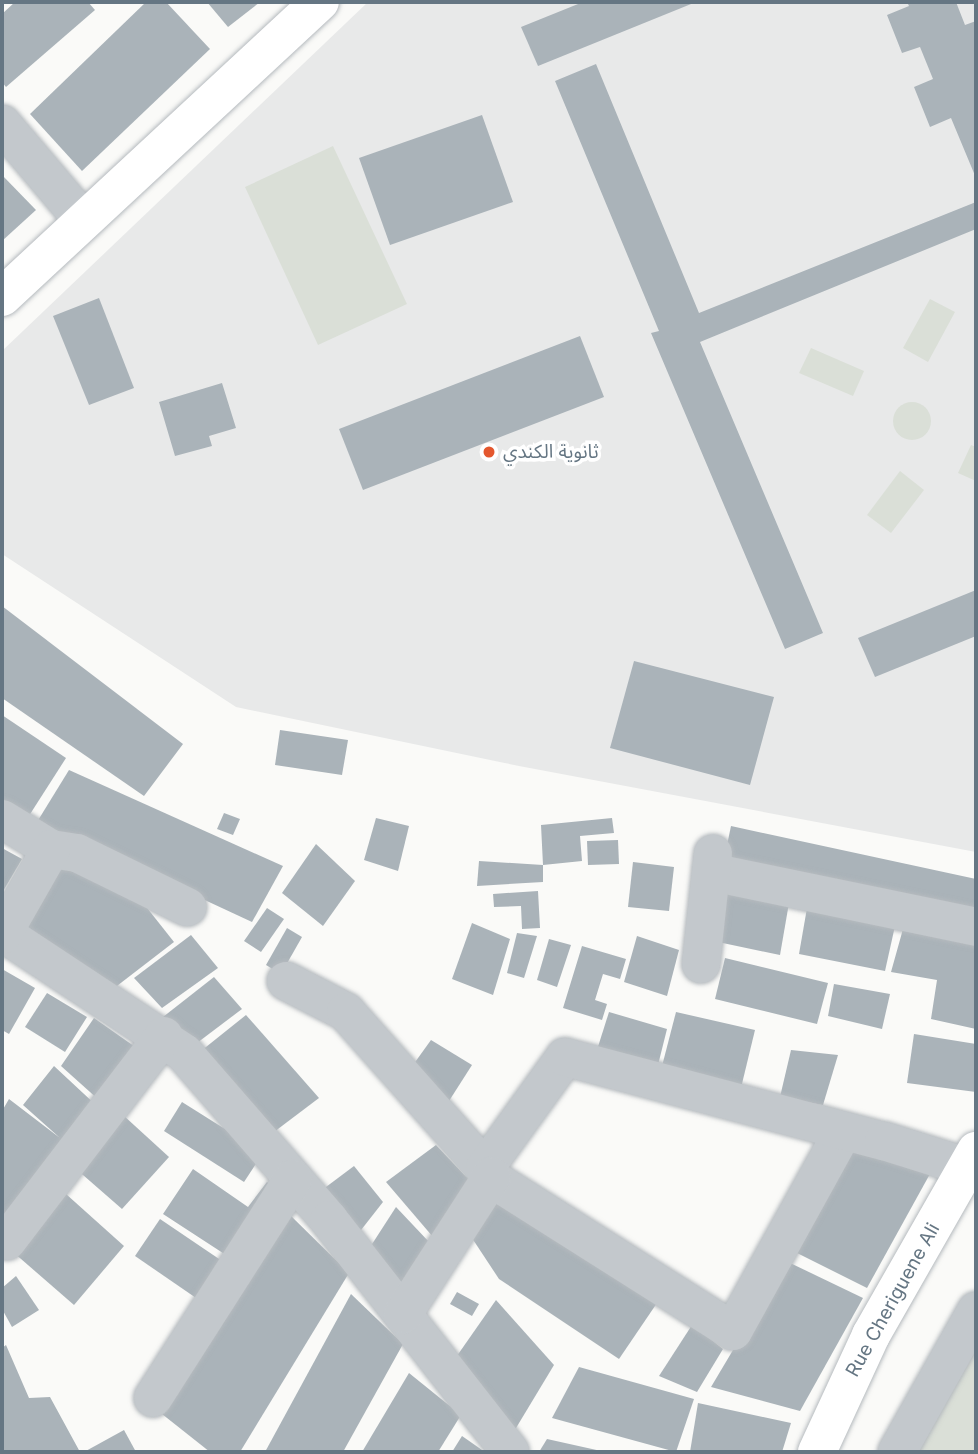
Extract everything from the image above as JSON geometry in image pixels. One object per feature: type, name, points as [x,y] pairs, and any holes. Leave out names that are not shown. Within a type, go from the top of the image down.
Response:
[{"type":"main road","points":[[2,297],[320,2]]},
{"type":"main road","name":"Rue Cheriguene Ali","points":[[817,1452],[871,1335],[972,1159]]},
{"type":"street","points":[[2,124],[84,221]]},
{"type":"street","points":[[2,819],[51,849],[77,853],[187,907]]},
{"type":"street","points":[[51,849],[2,934],[164,1036],[184,1053],[293,1179],[510,1452]]},
{"type":"street","points":[[701,964],[712,863],[976,927]]},
{"type":"street","points":[[286,981],[346,1012],[488,1172],[733,1331],[843,1132]]},
{"type":"street","points":[[7,1241],[164,1036]]},
{"type":"street","points":[[402,1314],[488,1172],[565,1057],[843,1132],[972,1159]]},
{"type":"street","points":[[153,1398],[293,1179]]},
{"type":"street","points":[[897,1452],[976,1311]]},
{"type":"shaded area","name":"ثانوية الكندي","points":[[368,2],[976,2],[976,852],[519,766],[236,707],[2,554],[2,351]]},
{"type":"shaded area","points":[[333,146],[407,304],[318,345],[245,187]]},
{"type":"shaded area","points":[[930,299],[955,312],[928,362],[903,348]]},
{"type":"shaded area","points":[[811,348],[864,371],[853,396],[799,373]]},
{"type":"shaded area","points":[[912,402],[926,407],[931,421],[926,435],[912,440],[898,435],[893,421],[898,407]]},
{"type":"shaded area","points":[[971,445],[976,447],[976,481],[958,473]]},
{"type":"shaded area","points":[[900,471],[924,490],[891,533],[867,515]]},
{"type":"shaded area","points":[[976,1342],[976,1452],[914,1452]]},
{"type":"building","points":[[15,2],[88,2],[95,10],[6,87],[2,82],[2,14]]},
{"type":"building","points":[[146,2],[166,2],[210,49],[82,171],[30,114]]},
{"type":"building","points":[[207,2],[260,2],[228,27]]},
{"type":"building","points":[[583,2],[696,2],[538,66],[521,27]]},
{"type":"building","points":[[907,2],[956,2],[965,25],[976,21],[976,178],[951,118],[930,127],[914,87],[933,79],[920,47],[902,53],[887,15],[909,6]]},
{"type":"building","points":[[596,64],[699,313],[976,202],[976,229],[700,342],[823,633],[785,649],[651,333],[659,331],[555,81]]},
{"type":"building","points":[[482,115],[513,202],[390,245],[359,158]]},
{"type":"building","points":[[2,175],[36,210],[2,241]]},
{"type":"building","points":[[99,298],[134,388],[89,405],[53,316]]},
{"type":"building","points":[[580,336],[604,397],[363,490],[339,429]]},
{"type":"building","points":[[222,383],[236,428],[209,436],[212,446],[175,456],[159,402]]},
{"type":"building","points":[[976,590],[976,636],[875,677],[858,638]]},
{"type":"building","points":[[2,606],[183,744],[144,796],[2,698]]},
{"type":"building","points":[[634,661],[774,697],[750,785],[610,748]]},
{"type":"building","points":[[2,715],[66,758],[25,822],[2,807]]},
{"type":"building","points":[[280,730],[348,740],[342,775],[275,765]]},
{"type":"building","points":[[69,770],[283,866],[252,922],[37,822]]},
{"type":"building","points":[[224,813],[240,819],[233,835],[217,829]]},
{"type":"building","points":[[376,818],[409,826],[398,871],[364,860]]},
{"type":"building","points":[[612,818],[614,833],[580,836],[582,861],[543,865],[541,825]]},
{"type":"building","points":[[731,826],[976,879],[976,918],[723,864]]},
{"type":"building","points":[[618,840],[619,864],[588,865],[587,841]]},
{"type":"building","points":[[316,844],[355,881],[323,926],[282,893]]},
{"type":"building","points":[[2,848],[22,859],[2,893]]},
{"type":"building","points":[[52,861],[140,899],[174,942],[113,989],[14,927]]},
{"type":"building","points":[[479,861],[543,865],[543,882],[477,886]]},
{"type":"building","points":[[633,862],[674,867],[669,911],[628,907]]},
{"type":"building","points":[[538,891],[540,928],[522,929],[521,906],[494,907],[493,894]]},
{"type":"building","points":[[727,891],[789,903],[780,955],[718,942]]},
{"type":"building","points":[[267,908],[284,919],[261,952],[244,941]]},
{"type":"building","points":[[807,908],[895,926],[885,971],[799,954]]},
{"type":"building","points":[[472,923],[510,939],[493,995],[452,979]]},
{"type":"building","points":[[287,928],[302,937],[281,974],[266,965]]},
{"type":"building","points":[[903,929],[976,942],[976,1029],[931,1019],[937,980],[891,972]]},
{"type":"building","points":[[517,933],[537,936],[524,978],[507,973]]},
{"type":"building","points":[[191,935],[218,968],[162,1008],[134,978]]},
{"type":"building","points":[[637,936],[679,950],[667,996],[624,982]]},
{"type":"building","points":[[549,939],[571,945],[557,987],[537,980]]},
{"type":"building","points":[[582,946],[626,959],[620,979],[603,974],[595,1000],[607,1004],[602,1020],[563,1008]]},
{"type":"building","points":[[725,958],[828,983],[817,1024],[715,999]]},
{"type":"building","points":[[2,969],[35,988],[9,1034],[2,1030]]},
{"type":"building","points":[[214,977],[242,1009],[193,1046],[163,1017]]},
{"type":"building","points":[[834,984],[890,994],[882,1029],[828,1016]]},
{"type":"building","points":[[47,993],[87,1017],[65,1052],[25,1027]]},
{"type":"building","points":[[609,1012],[667,1029],[656,1073],[596,1053]]},
{"type":"building","points":[[676,1012],[755,1030],[740,1092],[661,1070]]},
{"type":"building","points":[[246,1015],[319,1098],[270,1135],[201,1051]]},
{"type":"building","points":[[94,1018],[141,1051],[100,1101],[61,1066]]},
{"type":"building","points":[[914,1034],[976,1044],[976,1092],[907,1083]]},
{"type":"building","points":[[431,1040],[472,1065],[449,1101],[413,1065]]},
{"type":"building","points":[[791,1050],[838,1055],[823,1105],[780,1097]]},
{"type":"building","points":[[54,1066],[98,1107],[2,1229],[2,1111],[9,1099],[60,1138],[23,1105]]},
{"type":"building","points":[[182,1102],[263,1153],[244,1182],[164,1131]]},
{"type":"building","points":[[123,1115],[169,1157],[122,1209],[75,1168]]},
{"type":"building","points":[[436,1145],[470,1181],[433,1237],[386,1182]]},
{"type":"building","points":[[850,1148],[931,1172],[867,1288],[797,1253]]},
{"type":"building","points":[[354,1166],[383,1202],[354,1239],[318,1193]]},
{"type":"building","points":[[193,1169],[248,1207],[267,1182],[289,1200],[229,1257],[163,1214]]},
{"type":"building","points":[[66,1194],[124,1246],[74,1305],[13,1252]]},
{"type":"building","points":[[494,1198],[657,1303],[619,1359],[499,1279],[468,1232]]},
{"type":"building","points":[[396,1207],[430,1243],[398,1293],[365,1255]]},
{"type":"building","points":[[290,1215],[349,1273],[240,1452],[210,1452],[162,1414]]},
{"type":"building","points":[[160,1219],[225,1263],[199,1300],[135,1256]]},
{"type":"building","points":[[786,1261],[863,1298],[800,1411],[711,1387]]},
{"type":"building","points":[[16,1276],[39,1310],[12,1327],[2,1309],[2,1288]]},
{"type":"building","points":[[457,1292],[479,1304],[472,1316],[450,1304]]},
{"type":"building","points":[[351,1294],[403,1344],[343,1452],[265,1452]]},
{"type":"building","points":[[496,1300],[554,1365],[513,1433],[452,1363]]},
{"type":"building","points":[[692,1325],[723,1349],[697,1392],[659,1376]]},
{"type":"building","points":[[6,1345],[29,1398],[50,1397],[80,1452],[2,1452],[2,1348]]},
{"type":"building","points":[[579,1367],[694,1399],[676,1452],[552,1418]]},
{"type":"building","points":[[409,1373],[461,1415],[438,1452],[362,1452]]},
{"type":"building","points":[[698,1403],[791,1423],[782,1452],[690,1452]]},
{"type":"building","points":[[124,1430],[136,1452],[84,1452]]},
{"type":"building","points":[[462,1436],[485,1452],[452,1452]]},
{"type":"building","points":[[547,1439],[601,1451],[601,1452],[539,1452]]},
{"type":"place","name":"ثانوية الكندي","points":[[489,452]]}]
